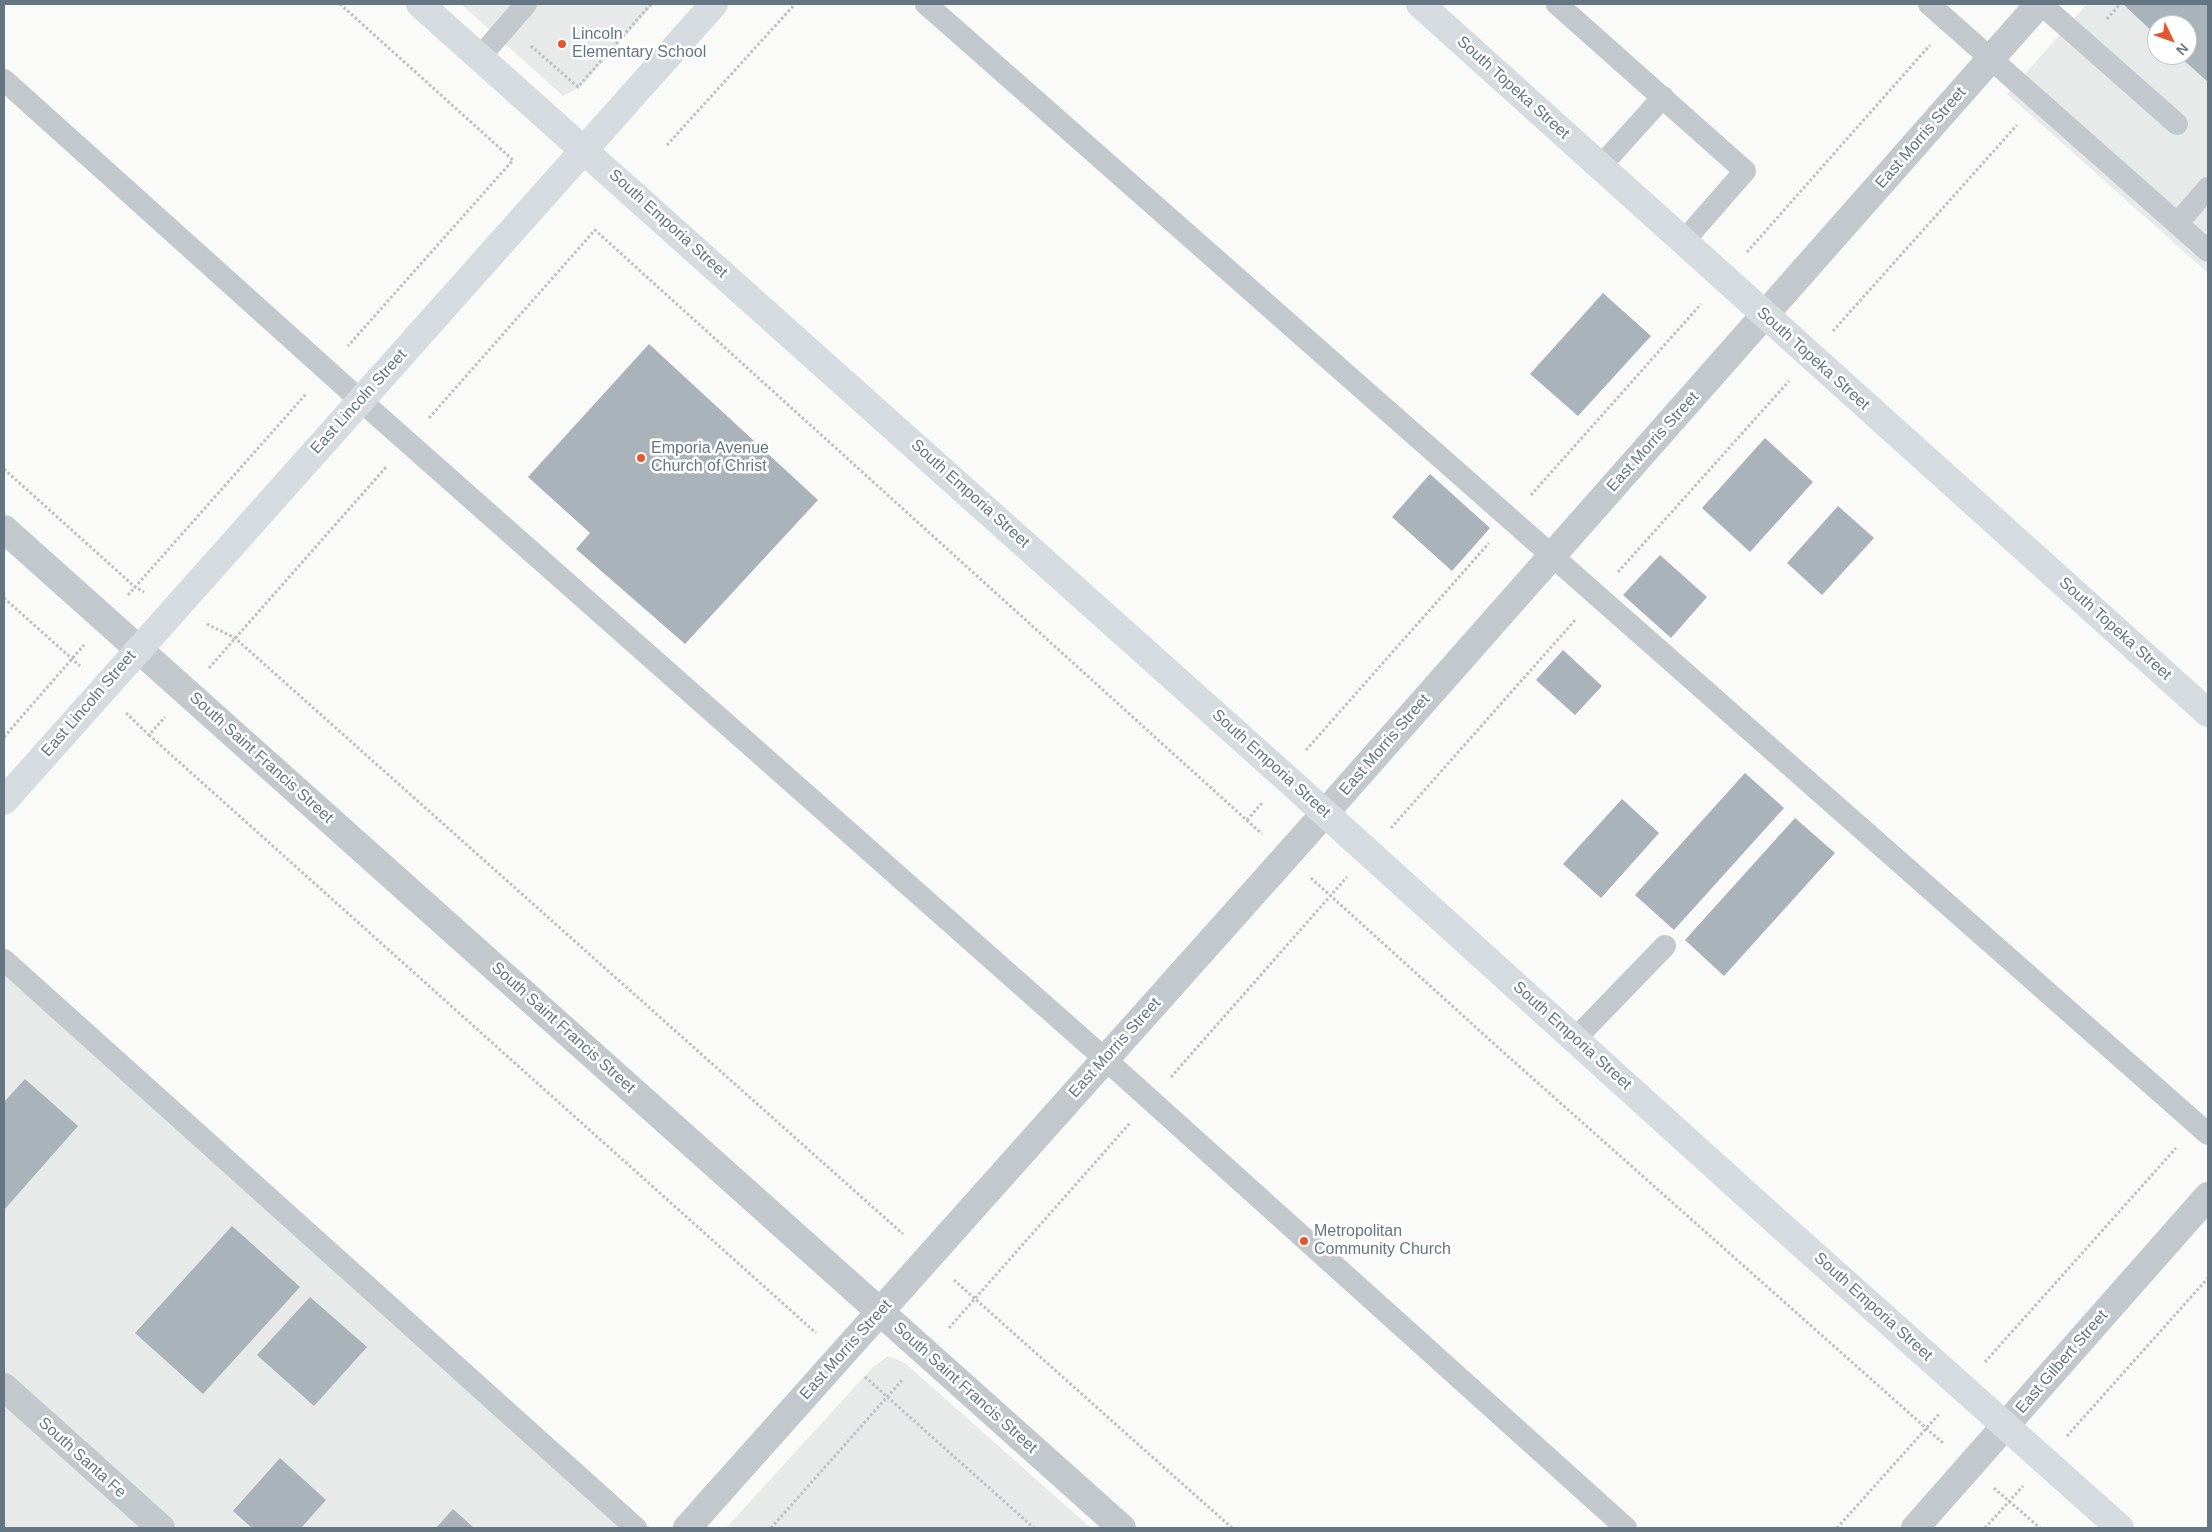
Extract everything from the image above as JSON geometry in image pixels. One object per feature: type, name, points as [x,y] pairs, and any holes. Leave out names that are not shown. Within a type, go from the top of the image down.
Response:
[{"type":"street","name":"South Emporia Street","points":[[420,4],[1325,812],[2120,1528]]},
{"type":"street","name":"East Lincoln Street","points":[[4,801],[714,4]]},
{"type":"street","name":"South Topeka Street","points":[[1420,4],[1810,357],[2208,713]]},
{"type":"street","name":"East Morris Street","points":[[687,1528],[1286,856],[2040,4]]},
{"type":"street","name":"South Saint Francis Street","points":[[4,529],[1122,1528]]},
{"type":"street","name":"East Gilbert Street","points":[[1915,1528],[2208,1196]]},
{"type":"street","name":"South Santa Fe","points":[[4,1387],[161,1528]]},
{"type":"lane","points":[[480,57],[526,4]]},
{"type":"lane","points":[[926,4],[2203,1129]]},
{"type":"lane","points":[[1558,4],[1745,171],[1683,242]]},
{"type":"lane","points":[[1929,4],[2208,251]]},
{"type":"lane","points":[[2040,4],[2177,124]]},
{"type":"lane","points":[[4,80],[326,370],[1105,1059],[1626,1528]]},
{"type":"lane","points":[[1600,167],[1662,97]]},
{"type":"lane","points":[[2177,224],[2208,188]]},
{"type":"lane","points":[[1575,1039],[1665,946]]},
{"type":"lane","points":[[4,960],[636,1528]]},
{"type":"path","points":[[4,736],[326,370],[514,160],[340,4]]},
{"type":"path","points":[[578,88],[652,4]]},
{"type":"path","points":[[667,145],[795,4]]},
{"type":"path","points":[[2086,44],[2120,4]]},
{"type":"path","points":[[1247,820],[1950,22]]},
{"type":"path","points":[[771,1528],[1369,852],[2038,101]]},
{"type":"path","points":[[149,735],[595,230],[1286,856],[2040,1528]]},
{"type":"path","points":[[4,469],[135,587]]},
{"type":"path","points":[[4,598],[72,658],[149,735],[1034,1528]]},
{"type":"path","points":[[235,638],[1232,1528]]},
{"type":"path","points":[[1837,1528],[1962,1387],[2203,1129]]},
{"type":"path","points":[[1985,1528],[2208,1278]]},
{"type":"shaded area","name":"Lincoln Elementary School","points":[[461,4],[654,4],[579,88],[563,96]]},
{"type":"shaded area","points":[[2087,4],[2208,4],[2208,273],[2007,94]]},
{"type":"shaded area","points":[[4,971],[651,1528],[4,1528]]},
{"type":"shaded area","points":[[888,1356],[905,1363],[1091,1528],[726,1528],[872,1368]]},
{"type":"building","points":[[2123,4],[2208,4],[2208,82],[2189,65],[2197,65],[2197,15],[2147,15],[2147,27]]},
{"type":"building","points":[[1603,293],[1651,336],[1578,416],[1530,374]]},
{"type":"building","name":"Emporia Avenue Church of Christ","points":[[649,344],[818,500],[685,644],[576,549],[590,533],[528,477]]},
{"type":"building","points":[[1765,438],[1813,482],[1750,552],[1702,508]]},
{"type":"building","points":[[1430,474],[1490,528],[1452,571],[1392,517]]},
{"type":"building","points":[[1838,506],[1874,538],[1822,595],[1787,563]]},
{"type":"building","points":[[1660,555],[1707,597],[1671,638],[1623,595]]},
{"type":"building","points":[[1563,650],[1602,686],[1575,715],[1536,680]]},
{"type":"building","points":[[1745,773],[1784,808],[1674,930],[1635,895]]},
{"type":"building","points":[[1622,799],[1659,833],[1601,898],[1563,864]]},
{"type":"building","points":[[1795,818],[1835,853],[1724,976],[1685,940]]},
{"type":"building","points":[[25,1079],[78,1126],[4,1210],[4,1102]]},
{"type":"building","points":[[232,1226],[300,1287],[203,1394],[135,1333]]},
{"type":"building","points":[[310,1297],[367,1347],[314,1406],[257,1355]]},
{"type":"building","points":[[280,1458],[326,1500],[301,1528],[252,1528],[233,1511]]},
{"type":"building","points":[[453,1509],[474,1528],[436,1528]]},
{"type":"place","name":"Lincoln Elementary School","points":[[562,44]]},
{"type":"place","name":"Emporia Avenue Church of Christ","points":[[641,458]]},
{"type":"place","name":"Metropolitan Community Church","points":[[1304,1241]]}]
